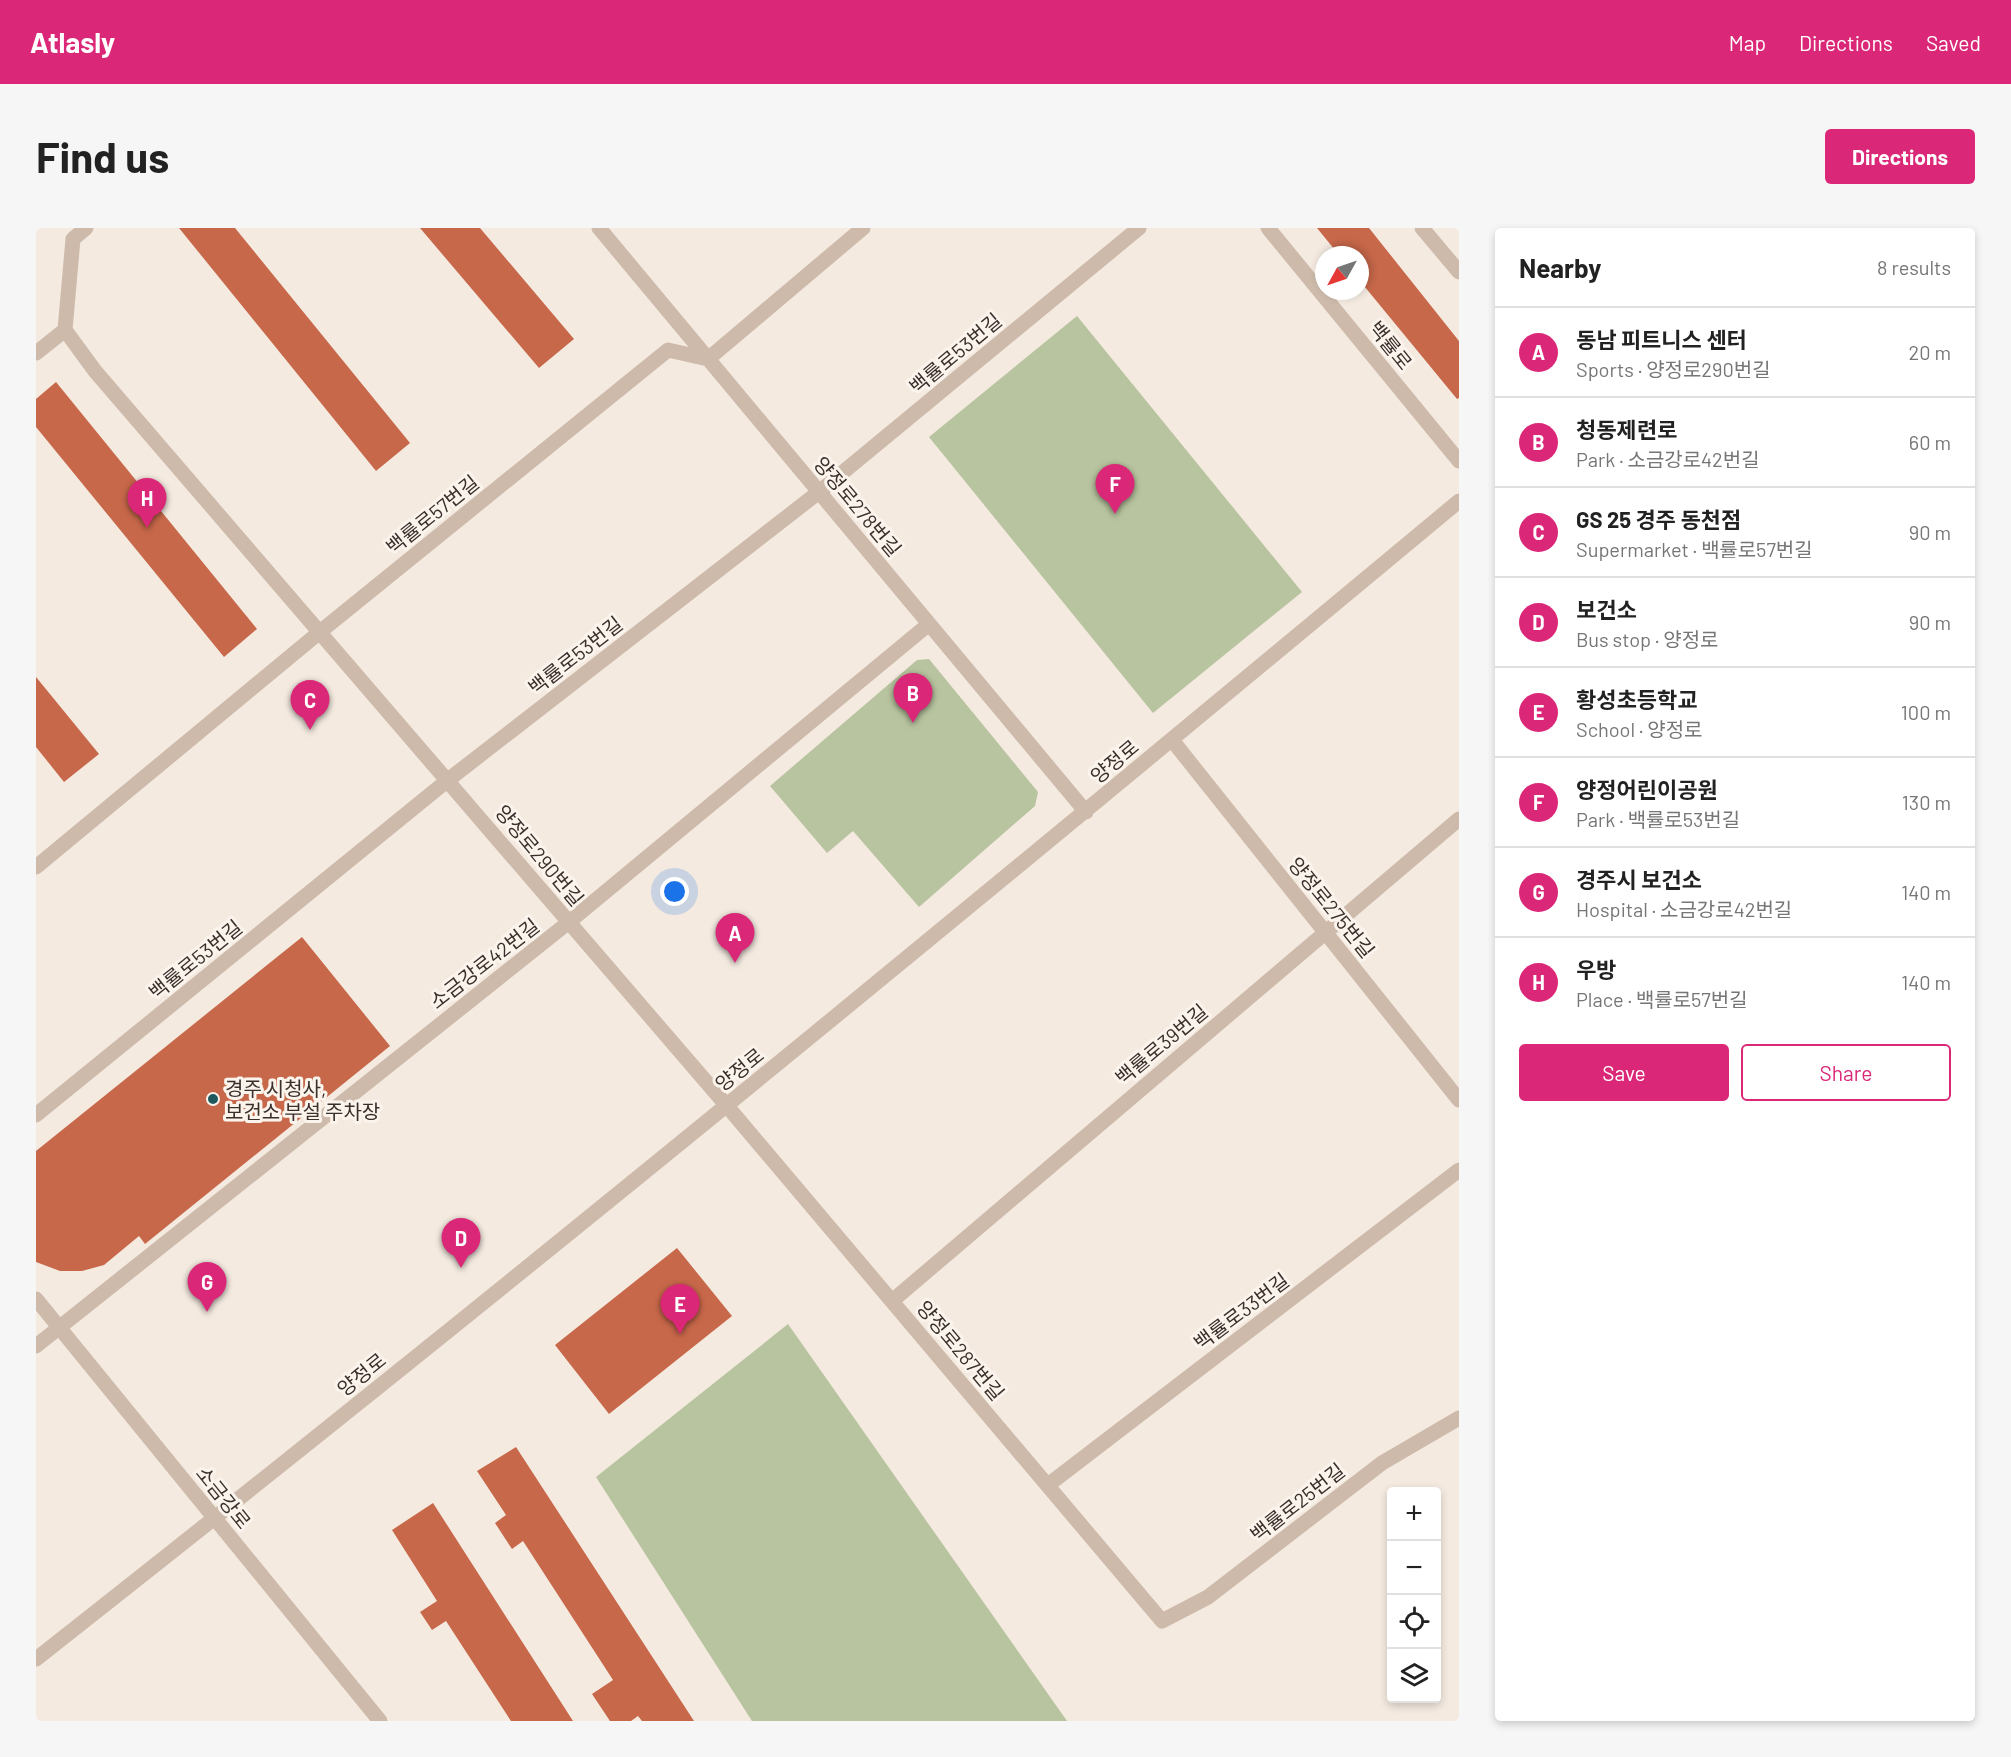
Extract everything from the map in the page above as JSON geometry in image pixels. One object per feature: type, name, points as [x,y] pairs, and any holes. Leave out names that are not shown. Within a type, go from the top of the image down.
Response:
[{"type":"street","points":[[36,353],[64,330],[73,239],[86,228]]},
{"type":"street","name":"양정로278번길","points":[[598,228],[1086,812]]},
{"type":"street","points":[[708,358],[863,228]]},
{"type":"street","name":"백률로53번길","points":[[36,1115],[448,780],[819,492],[1139,228]]},
{"type":"street","name":"백률로","points":[[1268,228],[1459,461]]},
{"type":"street","points":[[1422,228],[1459,272]]},
{"type":"street","name":"양정로290번길","points":[[64,330],[94,371],[321,631],[727,1106]]},
{"type":"street","name":"백률로57번길","points":[[36,867],[321,631],[668,350],[708,358]]},
{"type":"street","name":"양정로","points":[[36,1659],[214,1519],[727,1106],[1086,812],[1459,501]]},
{"type":"street","name":"소금강로42번길","points":[[36,1346],[569,922],[929,624]]},
{"type":"street","name":"양정로275번길","points":[[1172,740],[1459,1100]]},
{"type":"street","name":"백률로39번길","points":[[892,1301],[1459,819]]},
{"type":"street","name":"양정로287번길","points":[[727,1106],[1162,1621]]},
{"type":"street","name":"백률로33번길","points":[[1048,1485],[1459,1170]]},
{"type":"street","name":"소금강로","points":[[36,1299],[214,1519],[370,1718]]},
{"type":"street","name":"백률로25번길","points":[[1162,1621],[1208,1597],[1382,1463],[1459,1418]]},
{"type":"green space","points":[[1077,316],[1302,592],[1153,713],[929,437]]},
{"type":"green space","points":[[929,659],[1038,792],[1035,806],[919,907],[853,831],[827,853],[770,786],[917,660]]},
{"type":"green space","points":[[788,1324],[1067,1721],[752,1721],[596,1477]]},
{"type":"building","points":[[179,228],[235,228],[410,443],[376,471]]},
{"type":"building","points":[[420,228],[480,228],[574,339],[539,368]]},
{"type":"building","points":[[1317,228],[1369,228],[1459,341],[1459,398],[1457,399],[1369,292],[1369,246],[1332,246]]},
{"type":"building","points":[[56,382],[257,629],[224,657],[36,427],[36,399]]},
{"type":"building","points":[[36,677],[99,754],[64,782],[36,747]]},
{"type":"building","name":"경주 시청사, 보건소 부설 주차장","points":[[302,937],[390,1046],[145,1244],[139,1236],[104,1265],[82,1271],[60,1271],[36,1262],[36,1151]]},
{"type":"building","points":[[677,1248],[732,1316],[609,1414],[555,1345]]},
{"type":"building","points":[[516,1447],[694,1721],[642,1721],[638,1716],[631,1721],[610,1721],[592,1694],[613,1680],[523,1541],[512,1549],[495,1523],[506,1515],[477,1471]]},
{"type":"building","points":[[433,1503],[573,1721],[511,1721],[446,1621],[432,1630],[420,1612],[437,1601],[392,1530]]},
{"type":"place","name":"양정어린이공원","points":[[1115,514]]},
{"type":"place","name":"우방","points":[[147,528]]},
{"type":"place","name":"청동제련로","points":[[913,723]]},
{"type":"place","name":"GS 25 경주 동천점","points":[[310,730]]},
{"type":"place","name":"동남 피트니스 센터","points":[[735,963]]},
{"type":"place","name":"경주 시청사, 보건소 부설 주차장","points":[[213,1099]]},
{"type":"place","name":"보건소","points":[[461,1268]]},
{"type":"place","name":"경주시 보건소","points":[[207,1312]]},
{"type":"place","name":"황성초등학교","points":[[680,1334]]}]
